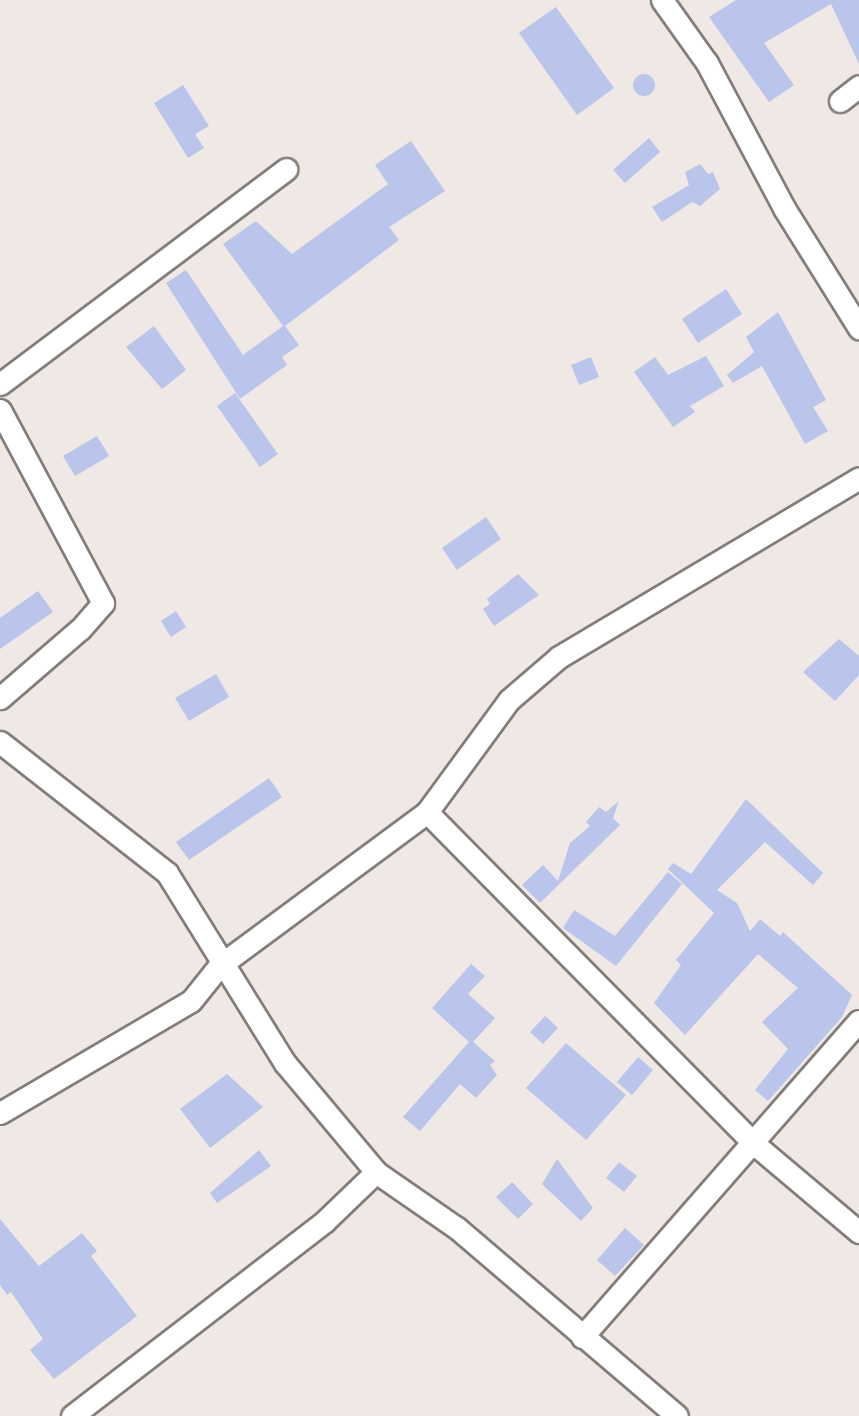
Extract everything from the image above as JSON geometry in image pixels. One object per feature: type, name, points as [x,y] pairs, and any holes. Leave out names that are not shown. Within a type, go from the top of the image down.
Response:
[{"type":"street","points":[[662,0],[708,63],[784,208],[859,328]]},
{"type":"street","points":[[840,101],[859,86]]},
{"type":"street","points":[[0,384],[286,169]]},
{"type":"street","points":[[0,411],[103,603],[80,629],[0,698]]},
{"type":"street","points":[[0,1113],[191,1001],[219,966],[427,812],[509,700],[559,657],[859,478]]},
{"type":"street","points":[[0,742],[167,873],[219,966],[285,1063],[376,1172],[457,1228],[677,1416]]},
{"type":"street","points":[[427,812],[752,1142],[859,1232]]},
{"type":"street","points":[[582,1337],[859,1021]]},
{"type":"street","points":[[72,1416],[325,1221],[376,1172]]},
{"type":"building","points":[[736,0],[859,0],[859,64],[831,4],[764,43],[794,85],[769,102],[709,17]]},
{"type":"building","points":[[556,7],[614,88],[577,115],[519,33]]},
{"type":"building","points":[[644,74],[652,77],[655,85],[652,93],[644,96],[636,93],[633,85],[636,77]]},
{"type":"building","points":[[183,85],[209,126],[195,134],[204,148],[188,158],[154,103]]},
{"type":"building","points":[[649,138],[660,152],[625,183],[613,170]]},
{"type":"building","points":[[411,141],[445,191],[389,227],[399,240],[285,326],[299,345],[282,357],[287,365],[240,399],[166,283],[186,270],[243,355],[283,326],[223,244],[256,221],[292,254],[388,184],[375,165]]},
{"type":"building","points":[[700,164],[708,174],[713,172],[720,189],[700,206],[692,202],[662,222],[652,207],[689,185],[685,172]]},
{"type":"building","points":[[726,289],[742,314],[698,343],[682,319]]},
{"type":"building","points":[[778,312],[826,400],[813,407],[828,431],[805,444],[762,366],[733,383],[727,375],[754,352],[746,337]]},
{"type":"building","points":[[154,326],[186,370],[162,389],[126,347]]},
{"type":"building","points":[[706,356],[724,386],[690,406],[695,412],[673,427],[634,372],[655,357],[668,375]]},
{"type":"building","points":[[591,357],[599,377],[579,385],[571,365]]},
{"type":"building","points":[[235,393],[278,454],[260,467],[217,406]]},
{"type":"building","points":[[97,436],[109,456],[75,476],[63,456]]},
{"type":"building","points":[[486,517],[501,539],[457,570],[442,548]]},
{"type":"building","points":[[518,574],[539,595],[494,626],[483,609],[490,604],[487,599]]},
{"type":"building","points":[[38,591],[53,612],[0,649],[0,618]]},
{"type":"building","points":[[176,611],[186,627],[171,637],[161,621]]},
{"type":"building","points":[[839,639],[859,656],[859,675],[835,701],[803,672]]},
{"type":"building","points":[[216,674],[229,697],[189,721],[175,698]]},
{"type":"building","points":[[269,778],[282,797],[189,860],[176,842]]},
{"type":"building","points":[[746,799],[823,873],[813,885],[765,842],[717,890],[737,903],[750,931],[760,919],[780,936],[783,932],[852,995],[842,1017],[768,1101],[755,1090],[788,1049],[762,1022],[798,988],[758,954],[685,1035],[654,1003],[681,965],[676,960],[714,913],[668,869],[673,863],[691,874]]},
{"type":"building","points":[[619,801],[613,818],[620,825],[540,903],[522,885],[543,865],[558,881],[570,843],[590,826],[586,822],[599,807],[606,812]]},
{"type":"building","points":[[668,872],[682,884],[616,966],[563,928],[574,910],[615,936]]},
{"type":"building","points":[[471,964],[485,976],[468,994],[495,1018],[473,1042],[495,1061],[490,1065],[497,1075],[476,1098],[460,1084],[420,1131],[403,1117],[469,1042],[432,1008]]},
{"type":"building","points":[[545,1016],[558,1028],[543,1044],[530,1032]]},
{"type":"building","points":[[566,1043],[626,1095],[586,1140],[526,1088]]},
{"type":"building","points":[[638,1057],[653,1070],[632,1095],[617,1082]]},
{"type":"building","points":[[227,1074],[263,1107],[210,1148],[180,1109]]},
{"type":"building","points":[[259,1150],[271,1166],[217,1203],[210,1193]]},
{"type":"building","points":[[557,1159],[593,1208],[581,1221],[542,1184]]},
{"type":"building","points":[[619,1162],[637,1176],[624,1192],[606,1178]]},
{"type":"building","points":[[512,1182],[533,1204],[518,1219],[496,1197]]},
{"type":"building","points":[[0,1219],[39,1266],[82,1233],[97,1251],[91,1256],[137,1316],[54,1379],[30,1350],[43,1339],[11,1292],[7,1295],[0,1285]]},
{"type":"building","points":[[625,1228],[644,1245],[615,1276],[597,1260]]}]
